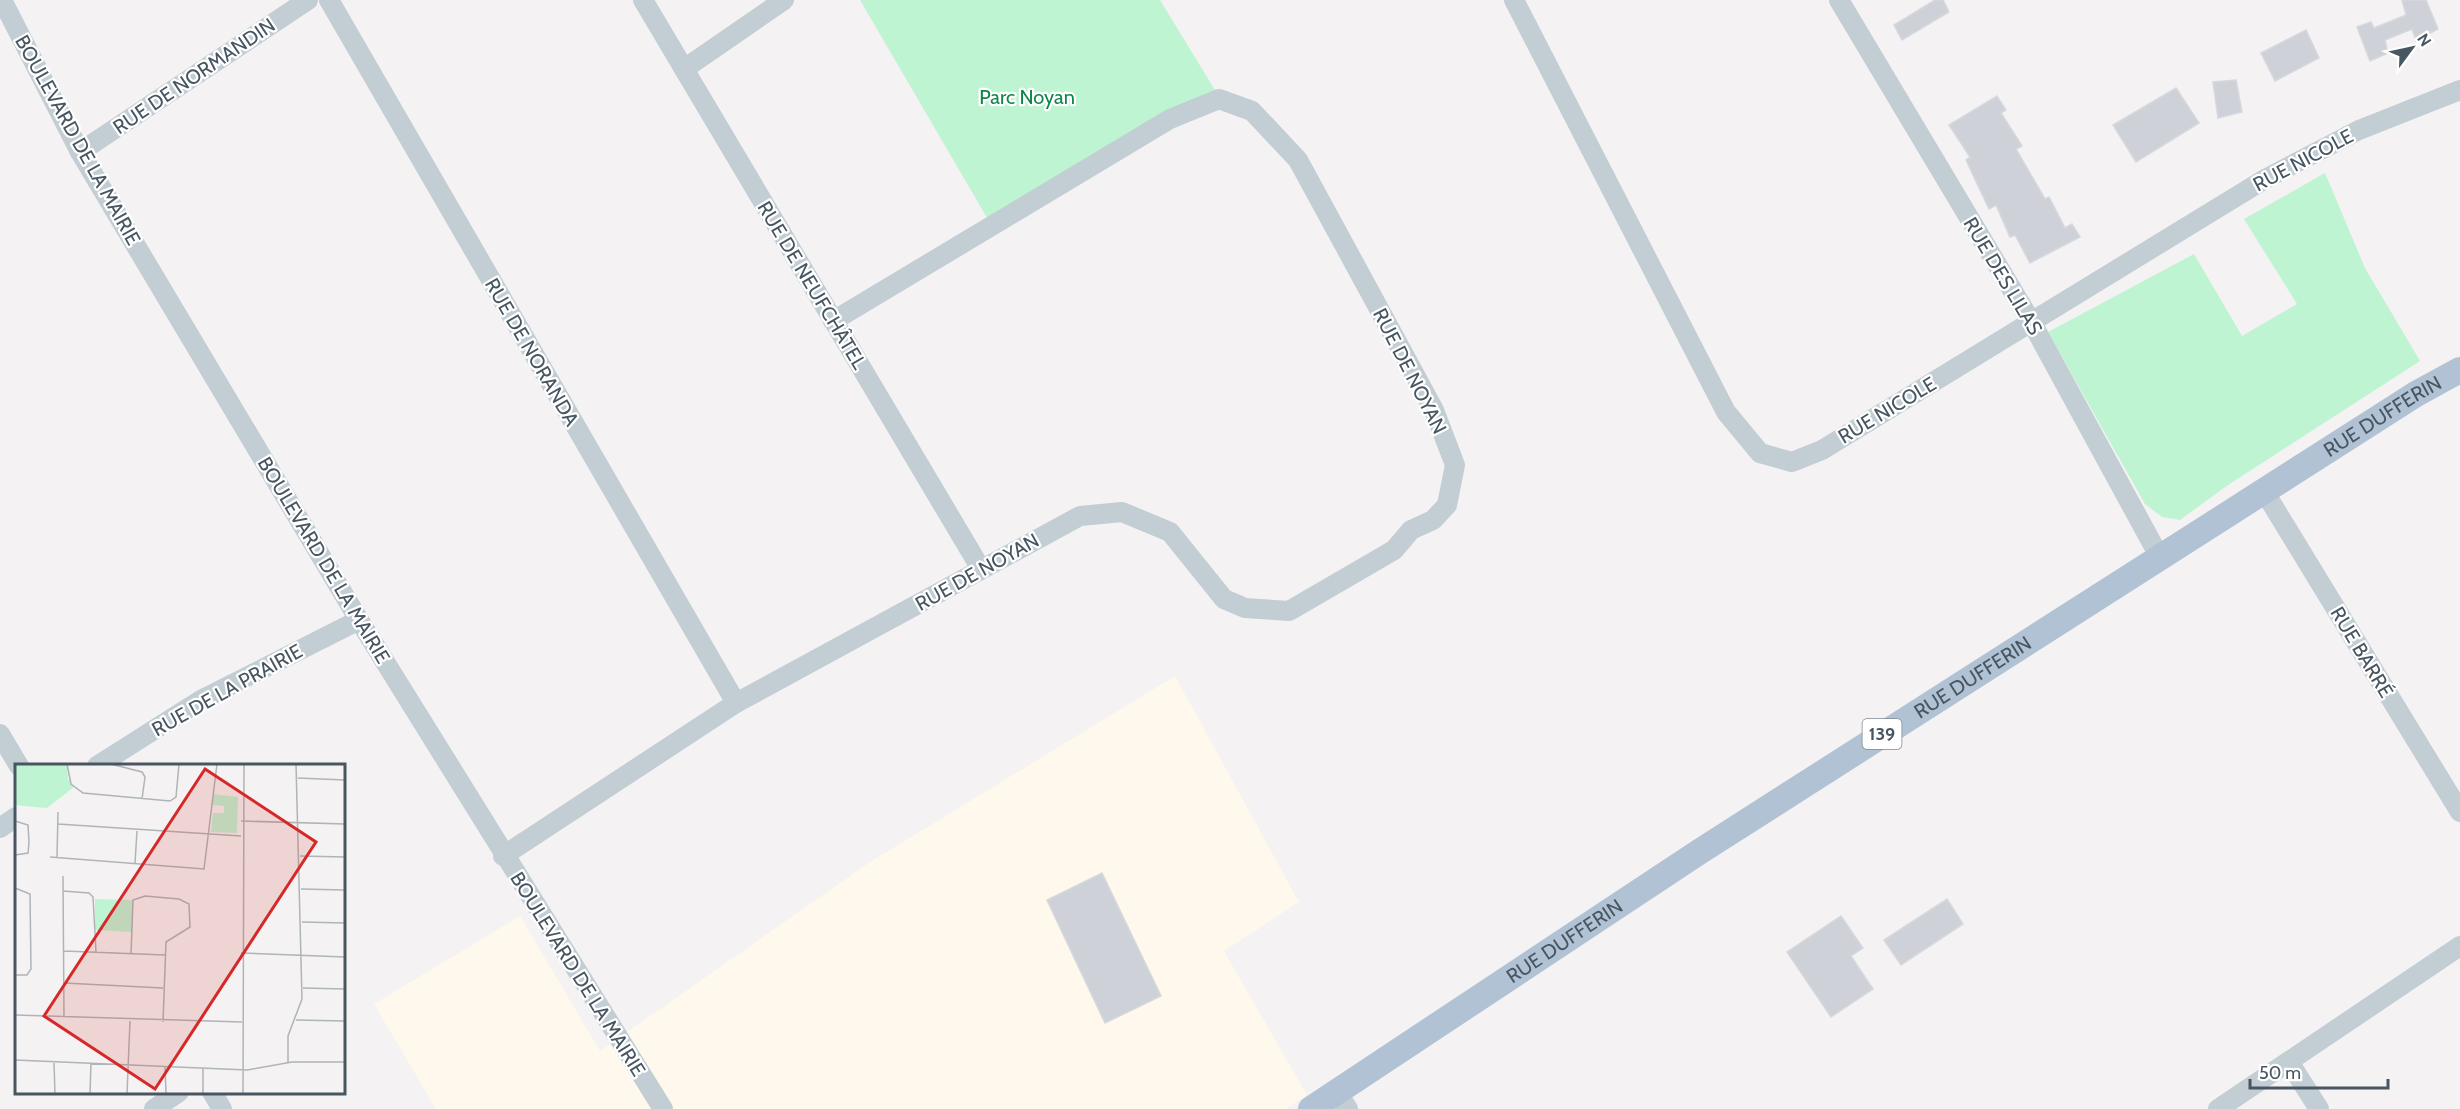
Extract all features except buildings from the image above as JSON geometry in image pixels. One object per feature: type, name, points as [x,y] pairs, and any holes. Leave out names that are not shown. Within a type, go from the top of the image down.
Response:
[{"type":"main road","name":"RUE DUFFERIN","points":[[1311,1109],[1343,1100],[1699,852],[2159,556],[2416,394],[2460,370]]},
{"type":"street","name":"BOULEVARD DE LA MAIRIE","points":[[2,0],[80,152],[359,620],[503,856],[663,1109]]},
{"type":"street","name":"RUE DE NORMANDIN","points":[[80,152],[308,0]]},
{"type":"street","name":"RUE DE NORANDA","points":[[329,0],[736,703]]},
{"type":"street","name":"RUE DE NEUFCHÂTEL","points":[[643,0],[981,569]]},
{"type":"street","points":[[684,69],[784,0]]},
{"type":"street","name":"RUE NICOLE","points":[[1514,0],[1726,412],[1760,453],[1792,462],[1822,450],[2265,179],[2359,130],[2460,90]]},
{"type":"street","name":"RUE DES LILAS","points":[[1839,0],[2032,323],[2159,556]]},
{"type":"street","name":"RUE DE NOYAN","points":[[503,856],[736,703],[1080,516],[1122,512],[1170,532],[1224,599],[1245,608],[1289,611],[1394,550],[1411,530],[1433,520],[1447,505],[1455,465],[1434,410],[1298,160],[1252,111],[1219,99],[1170,119],[834,321]]},
{"type":"street","name":"RUE BARRÉ","points":[[2264,491],[2460,812]]},
{"type":"street","name":"RUE DE LA PRAIRIE","points":[[99,764],[201,700],[359,620]]},
{"type":"street","points":[[0,734],[18,764]]},
{"type":"street","points":[[0,828],[15,818]]},
{"type":"street","points":[[2218,1109],[2460,946]]},
{"type":"street","points":[[2289,1062],[2319,1109]]},
{"type":"street","points":[[154,1109],[175,1094]]},
{"type":"street","points":[[213,1094],[222,1109]]},
{"type":"shaded area","points":[[1175,676],[1299,902],[1224,951],[1307,1095],[1286,1109],[436,1109],[374,1004],[520,916],[600,1051],[870,862]]},
{"type":"green space","name":"Parc Noyan","points":[[860,0],[1160,0],[1218,95],[993,228]]},
{"type":"green space","points":[[2325,173],[2365,268],[2420,361],[2228,485],[2180,520],[2162,517],[2145,504],[2048,332],[2194,254],[2242,336],[2297,304],[2244,219]]}]
